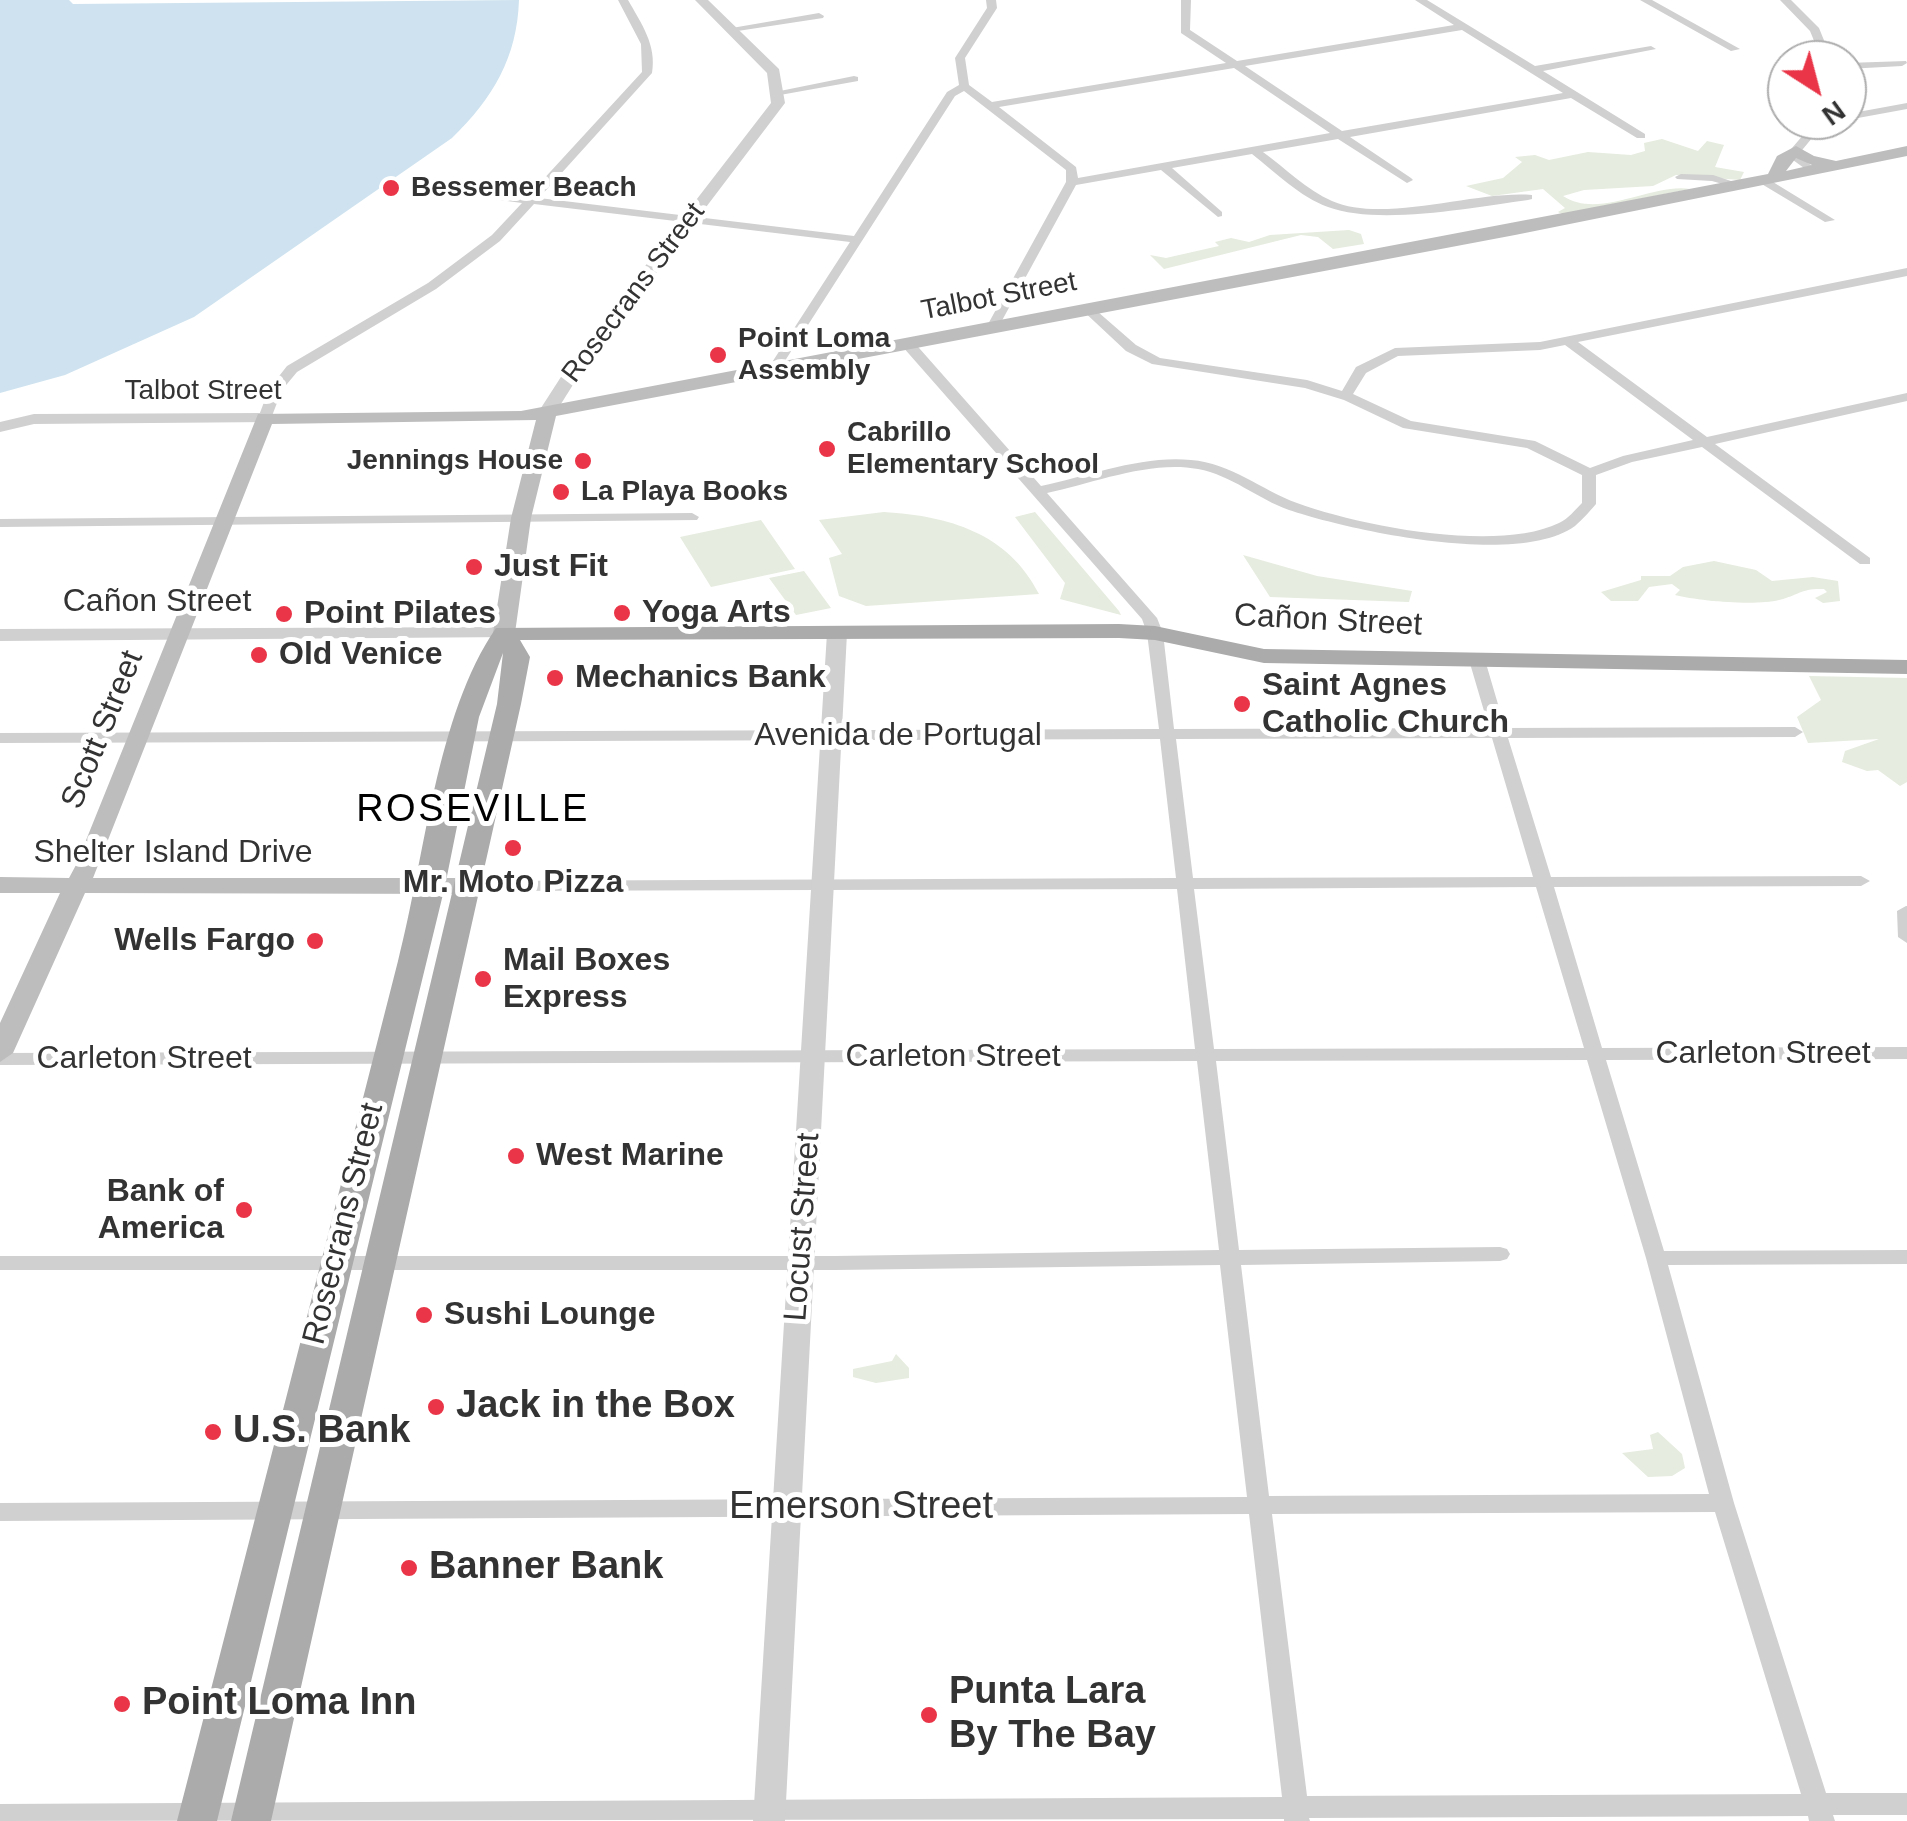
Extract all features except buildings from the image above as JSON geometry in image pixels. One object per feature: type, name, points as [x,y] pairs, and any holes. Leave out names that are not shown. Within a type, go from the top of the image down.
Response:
[{"type":"main road","points":[[1769,180],[1782,160],[1796,151],[1809,160],[1837,165]]},
{"type":"main road","name":"Talbot Street","points":[[266,418],[522,417],[1907,152]]},
{"type":"main road","name":"Rosecrans Street","points":[[198,1817],[431,886],[464,736],[486,654],[504,633],[521,518],[548,411]]},
{"type":"main road","name":"Scott Street","points":[[0,1056],[75,886],[88,865],[266,418]]},
{"type":"main road","name":"Rosecrans Street","points":[[252,1817],[518,657],[504,633]]},
{"type":"main road","name":"Cañon Street","points":[[504,633],[1155,634],[1264,656],[1907,667]]},
{"type":"main road","name":"Shelter Island Drive","points":[[0,885],[466,886]]},
{"type":"street","name":"Scott Street","points":[[266,418],[276,388],[292,369],[461,266],[496,238],[647,72],[647,46],[623,0]]},
{"type":"street","points":[[702,0],[766,63],[780,92],[854,78]]},
{"type":"street","points":[[991,0],[992,8],[960,58],[964,86],[994,105],[1072,170],[1072,182],[993,326]]},
{"type":"street","points":[[1186,0],[1186,30],[1336,136],[1351,139],[1407,180]]},
{"type":"street","points":[[1420,0],[1641,136]]},
{"type":"street","points":[[1646,0],[1734,49]]},
{"type":"street","points":[[1785,0],[1814,30],[1818,40]]},
{"type":"street","points":[[731,29],[818,16]]},
{"type":"street","points":[[994,105],[1463,27]]},
{"type":"street","points":[[1533,70],[1651,49]]},
{"type":"street","points":[[1867,65],[1902,63]]},
{"type":"street","points":[[775,367],[853,240],[951,94],[964,86]]},
{"type":"street","name":"Rosecrans Street","points":[[548,411],[767,123],[780,92]]},
{"type":"street","points":[[1072,182],[1573,94]]},
{"type":"street","points":[[1867,113],[1907,106]]},
{"type":"street","points":[[1805,140],[1792,158],[1811,170]]},
{"type":"street","points":[[1254,150],[1330,205],[1347,210],[1437,207],[1528,197]]},
{"type":"street","points":[[1163,166],[1218,214]]},
{"type":"street","points":[[1682,178],[1713,178],[1740,186]]},
{"type":"street","points":[[1769,180],[1830,220]]},
{"type":"street","points":[[455,192],[853,240]]},
{"type":"street","points":[[1345,396],[1361,370],[1396,352],[1426,347],[1523,348],[1568,341],[1907,272]]},
{"type":"street","points":[[1086,308],[1131,348],[1157,361],[1261,374],[1345,396],[1416,427],[1530,444],[1589,473],[1907,397]]},
{"type":"street","points":[[1568,341],[1865,561]]},
{"type":"street","points":[[906,342],[1140,606],[1155,634],[1164,736],[1296,1814]]},
{"type":"street","name":"Talbot Street","points":[[0,426],[34,419],[266,418]]},
{"type":"street","points":[[1038,491],[1189,463],[1216,469],[1264,495],[1327,516],[1413,532],[1506,540],[1542,535],[1575,520],[1589,504],[1589,473]]},
{"type":"street","points":[[0,522],[692,517]]},
{"type":"street","name":"Locust Street","points":[[770,1816],[837,632]]},
{"type":"street","name":"Cañon Street","points":[[0,635],[504,633]]},
{"type":"street","points":[[1477,660],[1656,1258],[1723,1503],[1819,1812]]},
{"type":"street","name":"Avenida de Portugal","points":[[0,738],[1796,732]]},
{"type":"street","points":[[466,886],[1861,881]]},
{"type":"street","points":[[1906,911],[1907,937]]},
{"type":"street","name":"Carleton Street","points":[[0,1056],[814,1058],[1907,1053]]},
{"type":"street","points":[[0,1263],[1231,1260],[1500,1254]]},
{"type":"street","points":[[1656,1258],[1907,1257]]},
{"type":"street","name":"Emerson Street","points":[[0,1512],[1723,1503]]},
{"type":"street","points":[[0,1815],[1819,1812],[1907,1804]]},
{"type":"shaded area","points":[[1662,139],[1698,151],[1707,141],[1724,145],[1715,167],[1744,172],[1740,180],[1676,175],[1653,186],[1584,190],[1563,196],[1593,204],[1690,189],[1562,214],[1558,212],[1565,208],[1543,189],[1492,196],[1466,186],[1503,178],[1522,162],[1515,157],[1535,155],[1549,160],[1588,152],[1631,155],[1645,151],[1644,143]]},
{"type":"shaded area","points":[[1349,230],[1361,234],[1364,244],[1333,249],[1318,237],[1301,235],[1164,269],[1150,255],[1166,258],[1219,246],[1215,242],[1231,238],[1249,242],[1270,235]]},
{"type":"shaded area","points":[[884,512],[953,524],[993,542],[1011,556],[1039,594],[866,606],[839,596],[829,558],[842,554],[819,520]]},
{"type":"shaded area","points":[[1035,512],[1121,615],[1060,599],[1065,583],[1015,517]]},
{"type":"shaded area","points":[[761,520],[795,569],[711,587],[680,537]]},
{"type":"shaded area","points":[[1243,555],[1317,576],[1412,591],[1409,602],[1270,597]]},
{"type":"shaded area","points":[[1714,561],[1756,570],[1772,581],[1813,577],[1838,581],[1840,601],[1823,603],[1815,598],[1827,592],[1824,589],[1756,603],[1675,595],[1680,590],[1672,584],[1649,587],[1638,601],[1611,601],[1601,592],[1641,580],[1641,576],[1670,576],[1683,567]]},
{"type":"shaded area","points":[[804,571],[831,608],[796,615],[769,578]]},
{"type":"shaded area","points":[[1809,676],[1907,678],[1907,782],[1900,786],[1878,770],[1867,771],[1842,762],[1845,751],[1879,739],[1808,743],[1797,717],[1821,700]]},
{"type":"shaded area","points":[[896,1354],[909,1368],[909,1378],[876,1383],[853,1377],[853,1369],[892,1361]]},
{"type":"shaded area","points":[[1658,1432],[1682,1454],[1685,1468],[1672,1476],[1648,1477],[1622,1453],[1653,1449],[1650,1435]]},
{"type":"water","points":[[0,0],[69,0],[73,4],[519,0],[513,40],[500,76],[452,138],[194,317],[65,375],[0,393]]},
{"type":"place","name":"Bessemer Beach","points":[[391,188]]},
{"type":"place","name":"Point Loma Assembly","points":[[718,355]]},
{"type":"place","name":"Cabrillo Elementary School","points":[[827,449]]},
{"type":"place","name":"Jennings House","points":[[583,461]]},
{"type":"place","name":"La Playa Books","points":[[561,492]]},
{"type":"place","name":"Just Fit","points":[[474,567]]},
{"type":"place","name":"Yoga Arts","points":[[622,613]]},
{"type":"place","name":"Point Pilates","points":[[284,614]]},
{"type":"place","name":"Old Venice","points":[[259,655]]},
{"type":"place","name":"Mechanics Bank","points":[[555,678]]},
{"type":"place","name":"Saint Agnes Catholic Church","points":[[1242,704]]},
{"type":"place","name":"Mr. Moto Pizza","points":[[513,848]]},
{"type":"place","name":"Wells Fargo","points":[[315,941]]},
{"type":"place","name":"Mail Boxes Express","points":[[483,979]]},
{"type":"place","name":"West Marine","points":[[516,1156]]},
{"type":"place","name":"Bank of America","points":[[244,1210]]},
{"type":"place","name":"Sushi Lounge","points":[[424,1315]]},
{"type":"place","name":"Jack in the Box","points":[[436,1407]]},
{"type":"place","name":"U.S. Bank","points":[[213,1432]]},
{"type":"place","name":"Banner Bank","points":[[409,1568]]},
{"type":"place","name":"Point Loma Inn","points":[[122,1704]]},
{"type":"place","name":"Punta Lara By The Bay","points":[[929,1715]]},
{"type":"district","name":"ROSEVILLE","points":[[473,811]]}]
